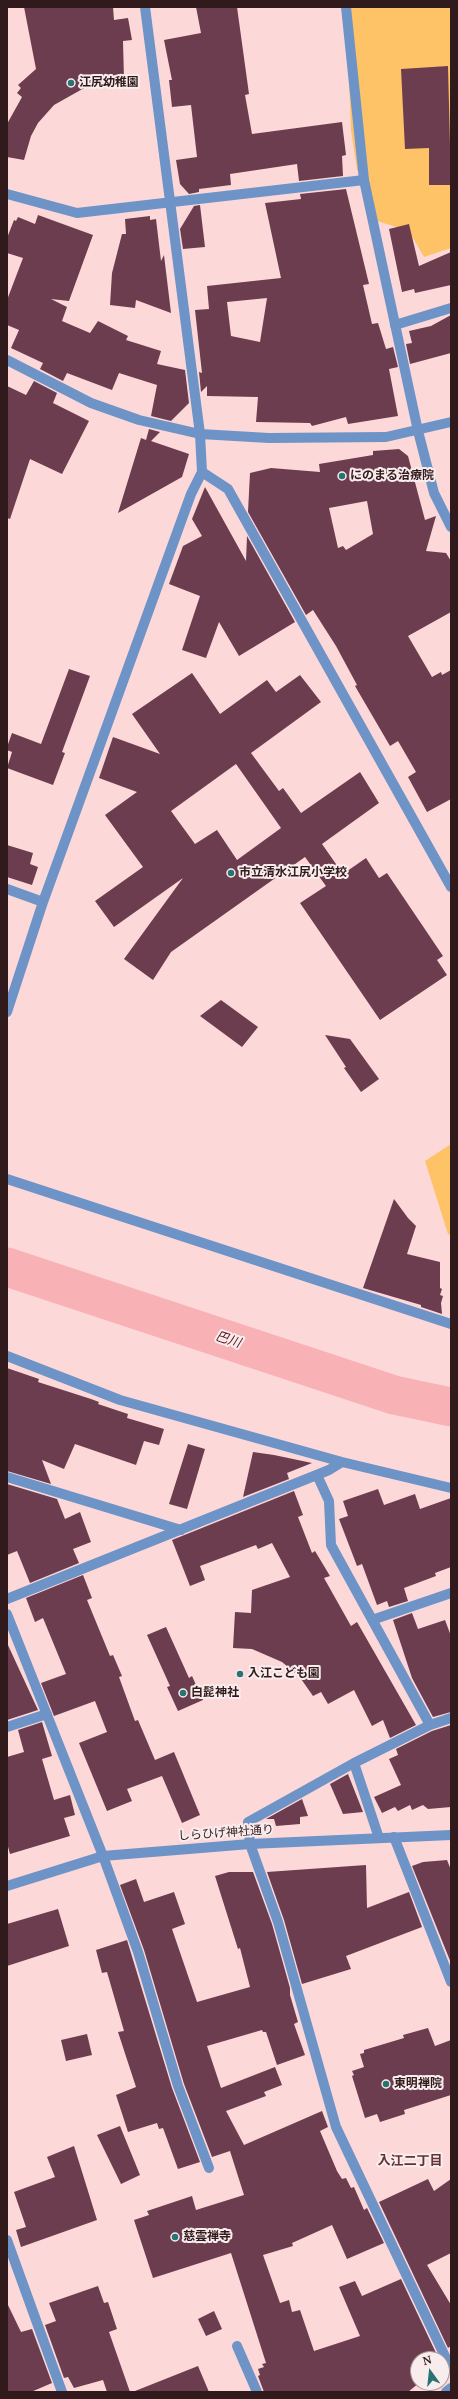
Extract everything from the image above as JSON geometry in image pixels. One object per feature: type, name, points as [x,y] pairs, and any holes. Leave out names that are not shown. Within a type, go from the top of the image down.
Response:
[{"type":"street","points":[[7,1012],[43,902],[191,494],[202,472],[200,434],[145,7]]},
{"type":"street","points":[[346,7],[364,180],[418,431],[434,493],[451,527]]},
{"type":"street","points":[[7,194],[77,213],[170,201],[364,180]]},
{"type":"street","points":[[395,325],[451,308]]},
{"type":"street","points":[[7,360],[91,403],[139,420],[200,434],[269,438],[370,437],[418,431],[451,422]]},
{"type":"street","points":[[202,472],[228,489],[451,887]]},
{"type":"street","points":[[7,889],[43,902]]},
{"type":"street","points":[[7,1179],[451,1324]]},
{"type":"street","points":[[7,1356],[120,1400],[342,1462],[451,1488]]},
{"type":"street","points":[[7,1599],[317,1475],[342,1462]]},
{"type":"street","points":[[317,1475],[329,1501],[331,1545],[430,1725]]},
{"type":"street","points":[[7,1477],[181,1530]]},
{"type":"street","points":[[372,1620],[451,1593]]},
{"type":"street","points":[[7,1614],[103,1856],[138,1952],[178,2086],[209,2168]]},
{"type":"street","points":[[7,1727],[47,1714]]},
{"type":"street","points":[[451,1718],[430,1725],[354,1763],[248,1822],[250,1844],[278,1922],[336,2128],[451,2369]]},
{"type":"street","points":[[354,1763],[380,1838]]},
{"type":"street","name":"しらひげ神社通り","points":[[7,1886],[103,1856],[250,1844],[451,1835]]},
{"type":"street","points":[[394,1837],[451,1982]]},
{"type":"street","points":[[7,2240],[62,2392]]},
{"type":"street","points":[[237,2346],[257,2392]]},
{"type":"shaded area","points":[[346,7],[451,7],[451,248],[424,257],[409,231],[374,220],[364,176],[357,170],[351,130]]},
{"type":"shaded area","points":[[451,1144],[451,1235],[448,1234],[425,1161]]},
{"type":"building","points":[[24,7],[113,7],[114,20],[128,18],[132,40],[123,41],[124,79],[86,87],[54,105],[38,123],[31,136],[24,160],[7,157],[7,124],[22,97],[17,93],[21,88],[18,85],[36,69]]},
{"type":"building","points":[[196,7],[237,7],[249,94],[245,95],[252,134],[342,122],[346,155],[342,156],[343,176],[299,181],[297,164],[230,174],[231,185],[199,189],[199,192],[189,194],[180,184],[176,160],[197,157],[191,105],[172,107],[169,80],[172,80],[164,40],[201,33]]},
{"type":"building","points":[[448,66],[451,185],[429,185],[429,148],[405,149],[401,69]]},
{"type":"building","points":[[346,189],[369,284],[363,285],[372,324],[378,323],[386,349],[393,347],[398,367],[389,369],[398,416],[348,424],[346,417],[312,426],[310,423],[256,422],[258,397],[207,396],[207,386],[201,392],[199,372],[202,373],[195,310],[209,309],[207,286],[281,278],[265,203],[301,199],[300,194]],"holes":[[[267,298],[260,342],[231,336],[227,302]]]},
{"type":"building","points":[[200,205],[205,247],[183,249],[180,229],[194,206]]},
{"type":"building","points":[[38,215],[93,235],[69,301],[51,299],[67,307],[62,321],[90,333],[98,321],[128,336],[126,340],[161,351],[157,364],[185,370],[189,403],[171,421],[151,416],[157,385],[119,373],[112,390],[67,373],[63,381],[40,369],[43,363],[11,348],[19,330],[7,325],[7,300],[23,258],[7,253],[7,238],[14,220],[16,221],[18,217],[35,224]]},
{"type":"building","points":[[150,216],[150,220],[156,219],[161,261],[164,255],[171,313],[136,300],[135,308],[110,305],[112,273],[122,234],[126,234],[125,219]]},
{"type":"building","points":[[409,224],[419,266],[451,252],[451,285],[415,293],[414,289],[402,292],[389,229]]},
{"type":"building","points":[[451,315],[451,353],[410,364],[406,344],[412,343],[409,331],[431,326]]},
{"type":"building","points":[[34,381],[57,393],[53,403],[89,421],[62,474],[30,459],[10,519],[7,518],[7,386],[26,395]]},
{"type":"building","points":[[149,429],[160,432],[151,441],[189,454],[182,477],[118,513],[141,438],[146,440]]},
{"type":"building","points":[[399,449],[408,456],[425,520],[436,516],[426,551],[446,553],[451,561],[451,612],[408,636],[432,677],[441,672],[442,675],[451,670],[451,799],[427,812],[408,777],[416,772],[398,741],[390,746],[355,686],[357,685],[336,646],[313,610],[306,615],[248,512],[250,473],[271,468],[320,472],[319,464],[373,455],[373,451]],"holes":[[[367,501],[373,534],[346,550],[343,546],[338,548],[329,508]]]},
{"type":"building","points":[[205,487],[246,561],[247,536],[295,622],[239,656],[219,622],[206,658],[182,650],[200,596],[169,584],[183,546],[202,536],[192,519]]},
{"type":"building","points":[[69,669],[90,676],[62,752],[65,753],[53,785],[7,768],[12,752],[7,750],[7,747],[12,733],[41,744]]},
{"type":"building","points":[[192,673],[220,714],[267,680],[276,692],[300,675],[321,702],[251,753],[279,791],[283,788],[301,813],[360,772],[379,803],[322,844],[343,874],[366,858],[379,878],[387,873],[443,956],[437,960],[447,975],[380,1020],[300,903],[326,886],[305,857],[171,952],[153,980],[124,959],[183,878],[114,927],[95,901],[143,867],[105,815],[137,792],[99,778],[113,737],[160,754],[132,714]],"holes":[[[236,764],[281,828],[237,860],[217,830],[195,844],[171,811]]]},
{"type":"building","points":[[7,845],[33,853],[30,864],[38,867],[32,885],[7,877]]},
{"type":"building","points":[[221,1000],[258,1027],[242,1047],[200,1016]]},
{"type":"building","points":[[325,1035],[350,1039],[379,1079],[361,1092],[344,1068],[346,1067]]},
{"type":"building","points":[[394,1199],[416,1226],[407,1254],[440,1262],[440,1288],[442,1289],[440,1295],[443,1296],[441,1303],[442,1314],[421,1307],[421,1305],[363,1288]]},
{"type":"building","points":[[7,1368],[39,1379],[38,1382],[91,1399],[99,1402],[98,1404],[128,1414],[127,1418],[164,1429],[159,1445],[144,1441],[136,1465],[75,1444],[64,1469],[42,1460],[51,1484],[7,1471]]},
{"type":"building","points":[[188,1444],[205,1449],[187,1509],[169,1504]]},
{"type":"building","points":[[253,1452],[312,1463],[287,1473],[289,1479],[243,1497]]},
{"type":"building","points":[[7,1484],[57,1499],[65,1519],[80,1512],[91,1542],[73,1549],[79,1563],[30,1583],[17,1551],[7,1555]]},
{"type":"building","points":[[378,1489],[384,1505],[415,1494],[420,1509],[451,1498],[451,1567],[435,1573],[436,1576],[404,1588],[408,1601],[389,1607],[387,1601],[377,1605],[362,1564],[357,1566],[339,1519],[348,1516],[343,1501]]},
{"type":"building","points":[[294,1491],[303,1515],[298,1517],[312,1553],[315,1551],[330,1576],[324,1578],[351,1626],[357,1622],[416,1725],[390,1738],[383,1720],[372,1726],[354,1690],[328,1704],[321,1692],[313,1696],[299,1676],[282,1662],[252,1649],[233,1648],[235,1612],[251,1613],[252,1590],[290,1577],[272,1543],[258,1549],[256,1545],[200,1566],[205,1580],[190,1586],[172,1540]]},
{"type":"building","points":[[83,1575],[92,1598],[87,1600],[110,1656],[113,1655],[122,1676],[119,1677],[135,1721],[138,1720],[155,1760],[174,1752],[200,1815],[182,1823],[162,1776],[127,1789],[132,1801],[107,1811],[79,1743],[107,1732],[95,1701],[54,1716],[41,1683],[66,1674],[43,1618],[35,1622],[26,1598]]},
{"type":"building","points":[[412,1613],[418,1629],[445,1620],[451,1636],[451,1712],[433,1717],[412,1678],[393,1620]]},
{"type":"building","points":[[166,1627],[189,1678],[192,1676],[203,1700],[178,1711],[167,1687],[170,1686],[147,1635]]},
{"type":"building","points":[[7,1643],[38,1710],[7,1720]]},
{"type":"building","points":[[42,1722],[52,1756],[42,1759],[54,1800],[70,1795],[75,1815],[64,1818],[70,1836],[10,1854],[7,1843],[7,1757],[24,1752],[18,1730]]},
{"type":"building","points":[[451,1725],[451,1807],[428,1809],[423,1805],[412,1810],[410,1805],[398,1811],[395,1807],[382,1813],[374,1797],[401,1785],[389,1759],[398,1755],[396,1749],[432,1731]]},
{"type":"building","points":[[348,1774],[363,1812],[343,1814],[330,1784]]},
{"type":"building","points":[[302,1799],[308,1816],[300,1817],[300,1824],[276,1826],[274,1819],[266,1819]]},
{"type":"building","points":[[447,1860],[451,1870],[451,1963],[412,1866],[423,1862]]},
{"type":"building","points":[[366,1865],[367,1908],[409,1892],[422,1927],[346,1956],[351,1969],[302,1984],[284,1920],[267,1872]]},
{"type":"building","points":[[229,1872],[253,1872],[272,1924],[298,2022],[294,2024],[305,2055],[277,2065],[266,2032],[263,2032],[262,2030],[207,2046],[221,2088],[275,2067],[282,2085],[264,2092],[266,2096],[226,2111],[244,2145],[322,2111],[328,2127],[320,2131],[337,2171],[342,2179],[346,2178],[351,2188],[354,2187],[364,2210],[367,2208],[384,2243],[347,2259],[332,2225],[292,2243],[293,2246],[263,2255],[280,2303],[289,2300],[292,2312],[300,2310],[314,2351],[360,2336],[339,2287],[355,2281],[362,2296],[401,2279],[435,2351],[410,2351],[410,2390],[408,2392],[264,2392],[258,2376],[260,2375],[258,2369],[264,2367],[262,2364],[266,2363],[231,2253],[153,2278],[134,2220],[149,2215],[147,2211],[192,2196],[196,2210],[244,2195],[230,2151],[212,2157],[184,2084],[144,1950],[120,1885],[136,1879],[144,1902],[174,1892],[185,1924],[172,1929],[197,2002],[250,1987],[240,1948],[238,1949],[215,1876]]},
{"type":"building","points":[[58,1909],[69,1946],[7,1966],[7,1924]]},
{"type":"building","points":[[127,1940],[172,2088],[200,2162],[178,2169],[163,2128],[159,2129],[157,2123],[128,2132],[116,2095],[136,2087],[118,2032],[124,2031],[107,1972],[102,1973],[96,1950]]},
{"type":"building","points":[[428,2028],[435,2046],[451,2040],[451,2095],[404,2110],[405,2114],[380,2122],[377,2114],[365,2118],[352,2076],[354,2075],[352,2071],[364,2067],[360,2054],[364,2053],[364,2050],[404,2038],[403,2035]]},
{"type":"building","points":[[87,2034],[92,2055],[66,2061],[61,2040]]},
{"type":"building","points":[[120,2126],[140,2175],[121,2184],[97,2135]]},
{"type":"building","points":[[74,2146],[97,2220],[21,2247],[16,2230],[26,2227],[14,2192],[55,2177],[47,2157]]},
{"type":"building","points":[[428,2179],[434,2191],[451,2179],[451,2253],[427,2265],[451,2305],[451,2346],[448,2348],[379,2202]]},
{"type":"building","points":[[98,2286],[104,2303],[108,2302],[117,2329],[109,2332],[130,2392],[107,2392],[103,2380],[74,2388],[68,2377],[64,2378],[45,2325],[56,2321],[49,2303]]},
{"type":"building","points":[[7,2303],[21,2332],[32,2329],[52,2383],[31,2392],[7,2392]]},
{"type":"building","points":[[214,2311],[222,2329],[206,2336],[198,2319]]},
{"type":"building","points":[[198,2366],[209,2392],[135,2392],[135,2391]]},
{"type":"waterway","name":"巴川","points":[[7,1267],[394,1395],[451,1407]]},
{"type":"place","name":"江尻幼稚園","points":[[71,83]]},
{"type":"place","name":"にのまる治療院","points":[[342,476]]},
{"type":"place","name":"市立清水江尻小学校","points":[[231,873]]},
{"type":"place","name":"入江こども園","points":[[240,1674]]},
{"type":"place","name":"白髭神社","points":[[183,1693]]},
{"type":"place","name":"東明禅院","points":[[386,2084]]},
{"type":"place","name":"慈雲禅寺","points":[[175,2237]]},
{"type":"district","name":"入江二丁目","points":[[410,2161]]}]
